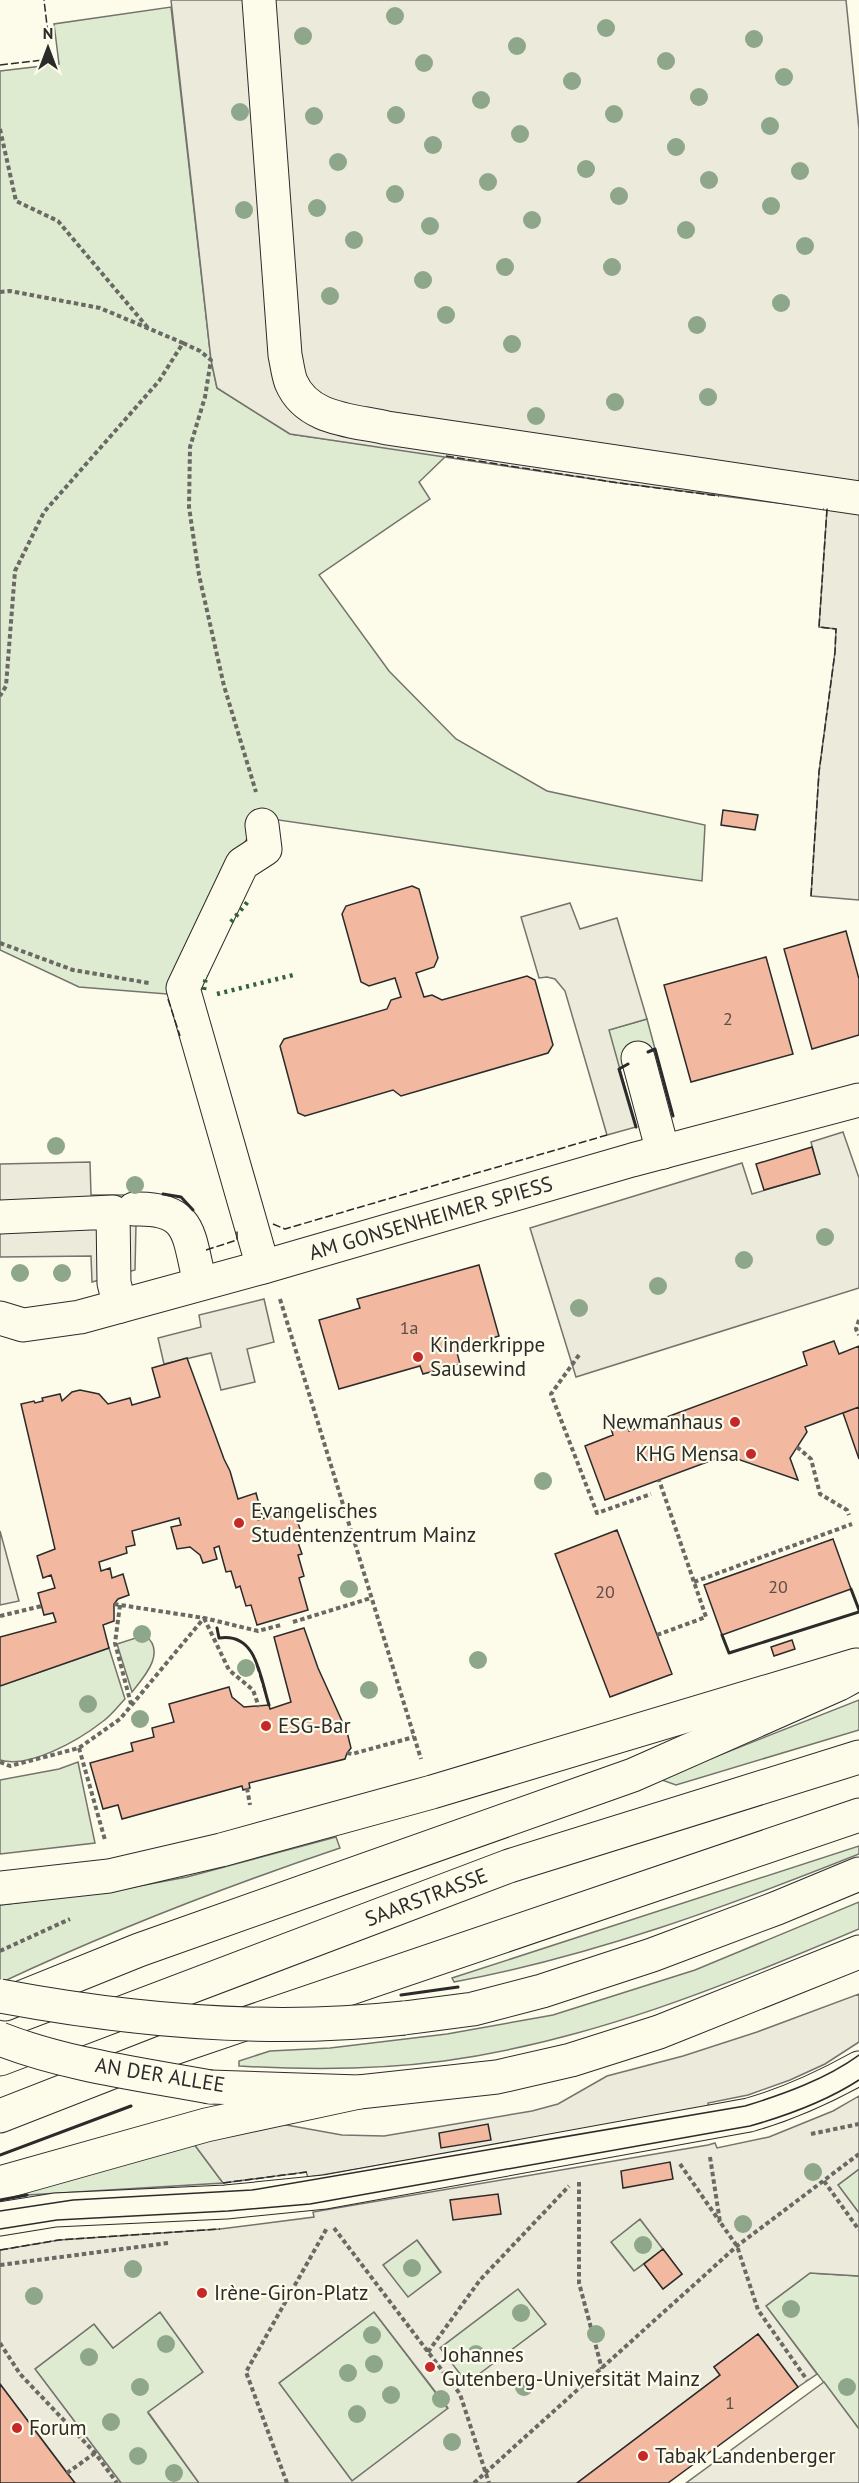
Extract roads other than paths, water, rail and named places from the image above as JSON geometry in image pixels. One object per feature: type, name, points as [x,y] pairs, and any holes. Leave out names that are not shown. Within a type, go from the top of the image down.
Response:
[{"type":"main road","points":[[259,0],[285,355],[291,382],[304,403],[321,413],[387,428],[855,498]]},
{"type":"main road","points":[[262,825],[265,849],[242,864],[183,988],[263,1267]]},
{"type":"main road","points":[[638,1058],[663,1152]]},
{"type":"main road","name":"AM GONSENHEIMER SPIESS","points":[[0,1318],[22,1325],[80,1317],[663,1152],[859,1100]]},
{"type":"main road","points":[[134,1209],[154,1208],[171,1212],[179,1218],[187,1232],[200,1283]]},
{"type":"main road","points":[[0,1217],[113,1212],[114,1283],[120,1306]]},
{"type":"main road","points":[[0,1888],[109,1876],[221,1850],[432,1792],[859,1664]]},
{"type":"main road","points":[[0,2006],[139,1950],[633,1774],[839,1684],[859,1673]]},
{"type":"main road","name":"SAARSTRASSE","points":[[0,2059],[509,1866],[859,1757]]},
{"type":"main road","points":[[0,2116],[174,2048],[859,1815]]},
{"type":"main road","points":[[0,1996],[70,2009],[182,2022],[352,2024],[473,2009],[542,1991],[652,1955],[859,1874]]},
{"type":"main road","points":[[0,2183],[206,2125],[359,2092],[497,2078],[571,2060],[659,2032],[859,1952]]},
{"type":"main road","name":"AN DER ALLEE","points":[[0,2039],[43,2054],[210,2087],[359,2092]]},
{"type":"main road","points":[[0,2218],[55,2211],[226,2202],[325,2192],[749,2115],[785,2104],[827,2086],[859,2068]]},
{"type":"tram line","points":[[0,2211],[73,2200],[252,2190],[745,2106],[804,2085],[859,2055]]},
{"type":"tram line","points":[[0,2229],[57,2220],[228,2211],[310,2204],[750,2126],[806,2107],[859,2080]]},
{"type":"place","name":"Kinderkrippe Sausewind","points":[[418,1357]]},
{"type":"place","name":"Newmanhaus","points":[[735,1422]]},
{"type":"place","name":"KHG Mensa","points":[[751,1454]]},
{"type":"place","name":"Evangelisches Studentenzentrum Mainz","points":[[239,1523]]},
{"type":"place","name":"ESG-Bar","points":[[266,1726]]},
{"type":"place","name":"Irène-Giron-Platz","points":[[202,2293]]},
{"type":"place","name":"Johannes Gutenberg-Universität Mainz","points":[[430,2367]]},
{"type":"place","name":"Forum","points":[[17,2428]]},
{"type":"place","name":"Tabak Landenberger","points":[[643,2456]]}]
